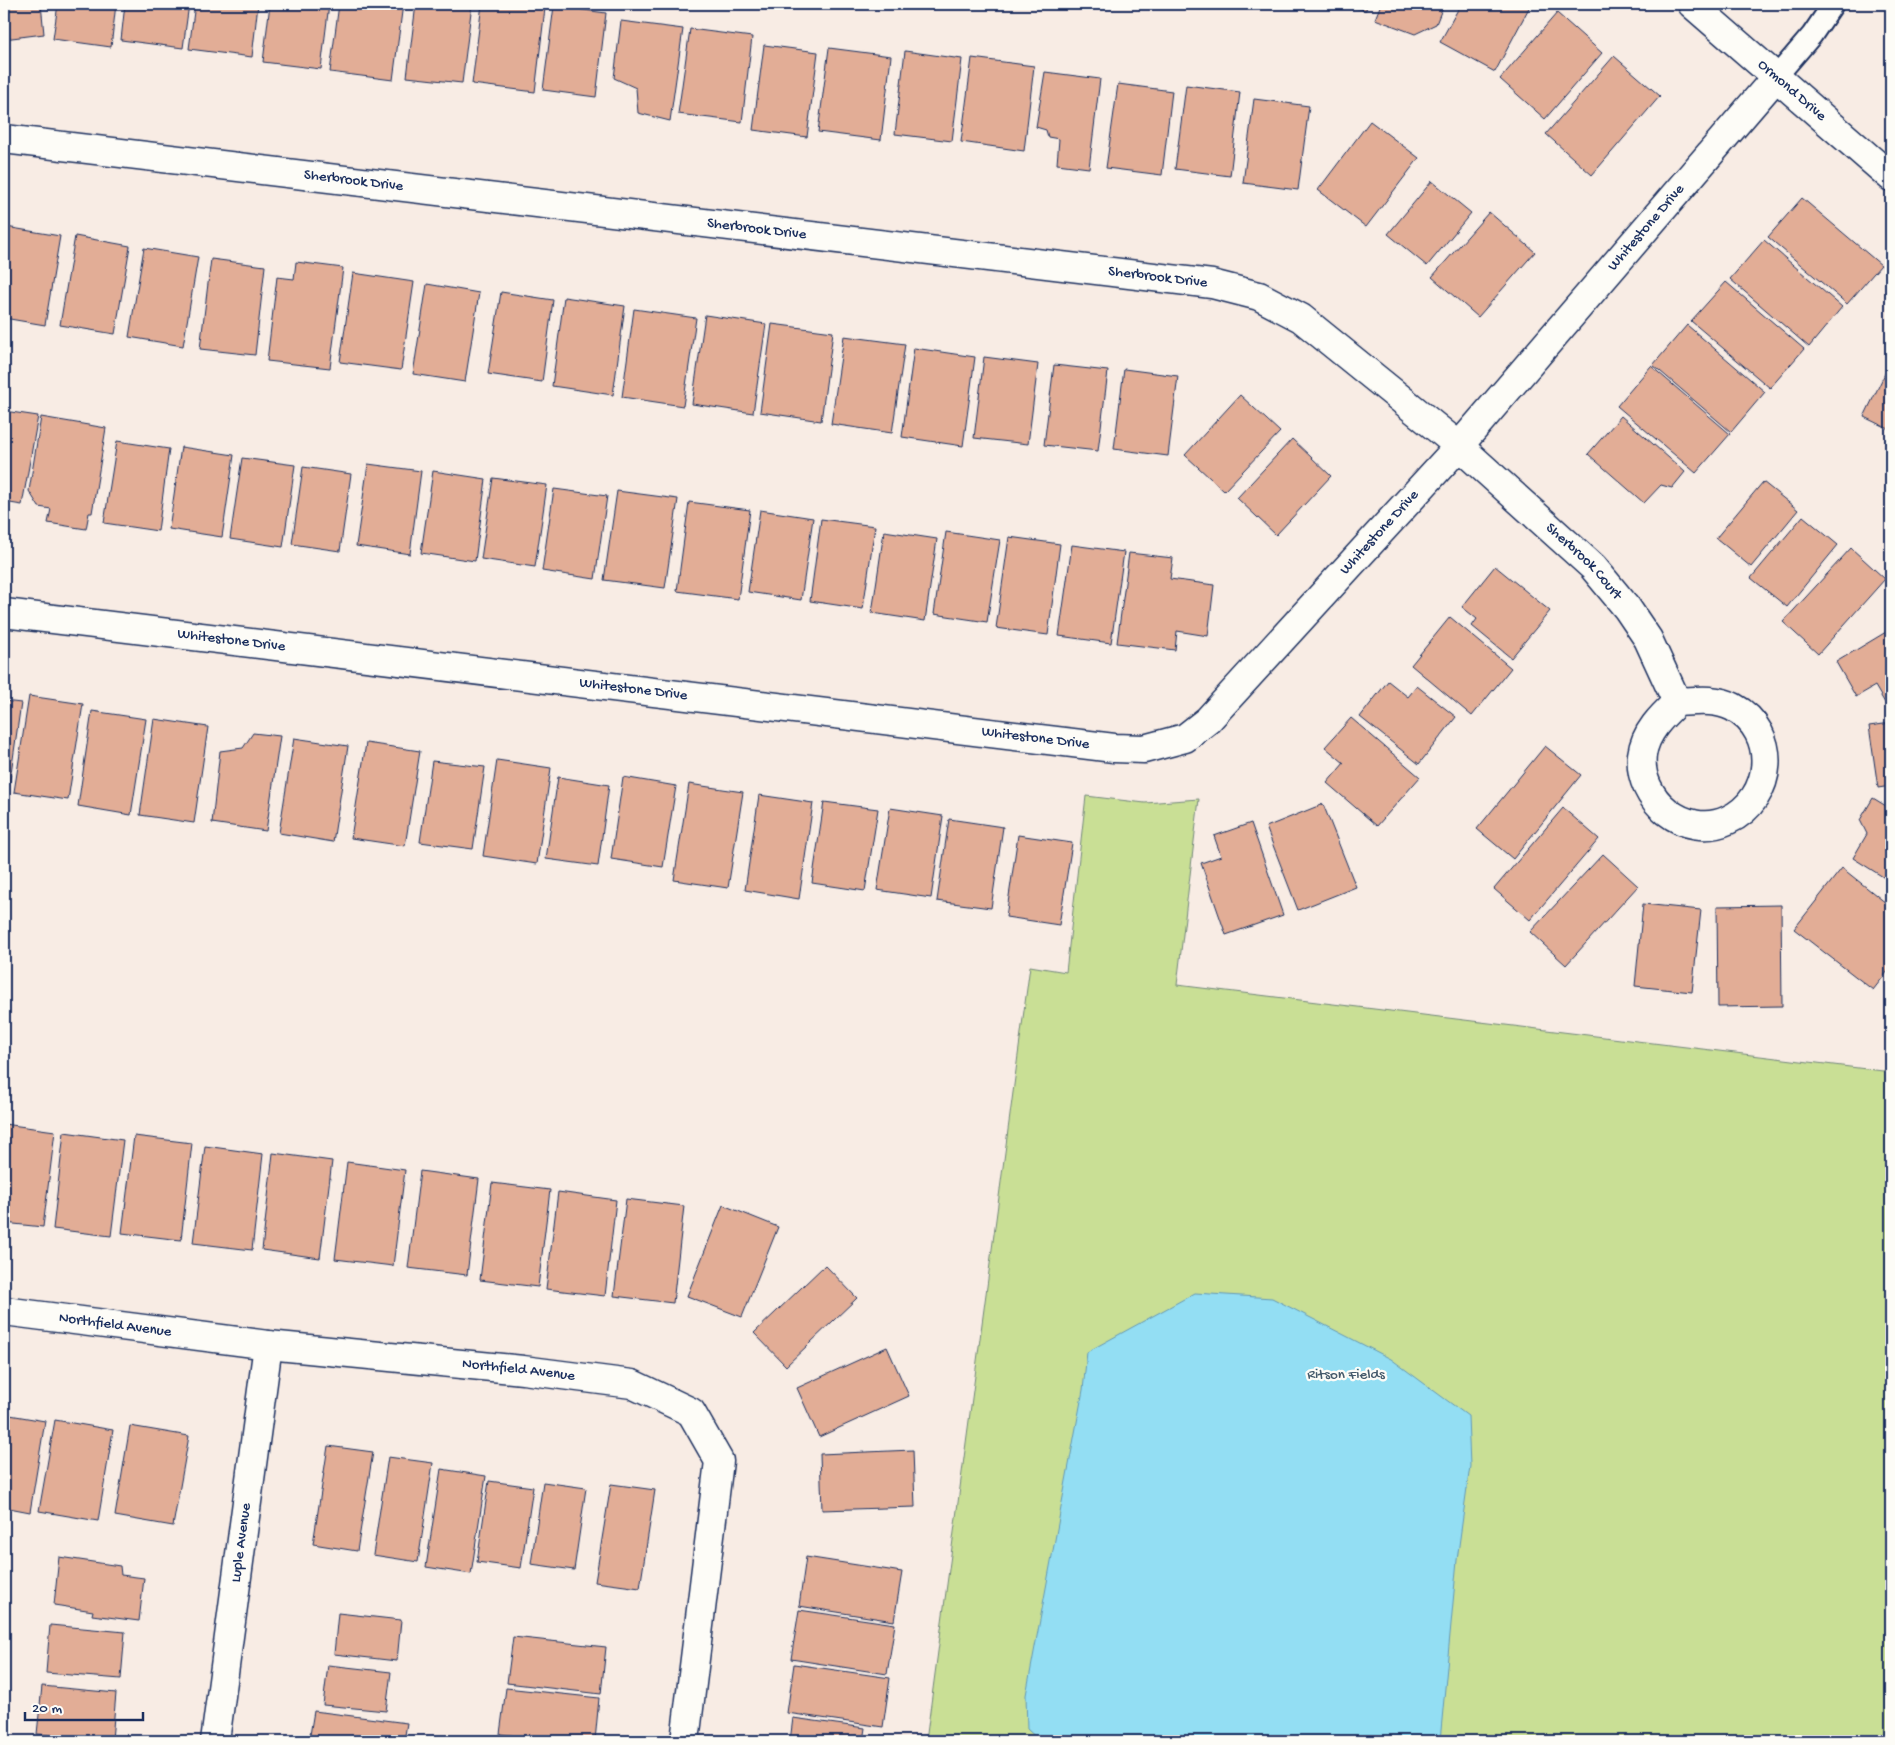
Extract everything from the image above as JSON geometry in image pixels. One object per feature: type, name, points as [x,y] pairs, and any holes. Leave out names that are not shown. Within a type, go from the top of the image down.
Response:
[{"type":"street","name":"Ormond Drive","points":[[1692,4],[1891,177]]},
{"type":"street","name":"Whitestone Drive","points":[[4,613],[1114,748],[1144,749],[1185,738],[1208,720],[1459,446],[1776,77]]},
{"type":"street","name":"Sherbrook Drive","points":[[4,139],[1212,284],[1259,296],[1301,318],[1459,446]]},
{"type":"street","name":"Sherbrook Court","points":[[1459,446],[1594,567],[1627,608],[1648,640],[1677,702]]},
{"type":"street","points":[[1714,700],[1733,707],[1749,719],[1760,735],[1766,753],[1766,773],[1758,793],[1745,810],[1727,821],[1705,825],[1684,822],[1666,811],[1651,796],[1643,776],[1642,754],[1649,734],[1660,718],[1677,702],[1714,700]]},
{"type":"street","name":"Northfield Avenue","points":[[4,1311],[268,1345],[523,1370],[632,1384],[691,1412],[718,1461],[685,1741]]},
{"type":"street","name":"Luple Avenue","points":[[215,1741],[268,1345]]},
{"type":"lane","points":[[1776,77],[1812,35],[1833,4]]},
{"type":"green space","name":"Ritson Fields","points":[[1086,796],[1145,803],[1199,799],[1177,985],[1891,1072],[1891,1741],[926,1741],[1030,966],[1066,972]]},
{"type":"water","points":[[1195,1293],[1272,1298],[1391,1359],[1468,1416],[1470,1466],[1457,1560],[1440,1741],[1040,1741],[1027,1729],[1026,1695],[1083,1390],[1087,1352]]},
{"type":"building","points":[[4,4],[41,4],[44,34],[4,39]]},
{"type":"building","points":[[58,4],[116,4],[111,47],[53,39]]},
{"type":"building","points":[[125,4],[189,4],[183,48],[121,40]]},
{"type":"building","points":[[195,4],[258,4],[252,57],[189,49]]},
{"type":"building","points":[[270,4],[329,4],[321,69],[263,62]]},
{"type":"building","points":[[339,4],[403,4],[393,80],[330,72]]},
{"type":"building","points":[[416,4],[472,4],[462,83],[407,77]]},
{"type":"building","points":[[482,4],[514,4],[545,8],[535,92],[472,84]]},
{"type":"building","points":[[1328,4],[1367,4],[1366,10]]},
{"type":"building","points":[[1381,4],[1444,4],[1436,24],[1415,34],[1375,19]]},
{"type":"building","points":[[1461,4],[1531,4],[1495,72],[1440,42]]},
{"type":"building","points":[[554,6],[606,13],[596,97],[543,90]]},
{"type":"building","points":[[1557,13],[1602,53],[1545,119],[1500,79]]},
{"type":"building","points":[[621,21],[683,29],[670,121],[638,113],[636,88],[614,78]]},
{"type":"building","points":[[690,29],[752,37],[742,122],[678,114]]},
{"type":"building","points":[[764,45],[818,52],[807,137],[753,130]]},
{"type":"building","points":[[829,48],[891,56],[881,140],[818,132]]},
{"type":"building","points":[[905,51],[962,59],[952,141],[895,134]]},
{"type":"building","points":[[1614,56],[1660,96],[1592,175],[1546,134]]},
{"type":"building","points":[[972,58],[1034,66],[1024,151],[961,142]]},
{"type":"building","points":[[1045,72],[1100,79],[1089,168],[1057,164],[1059,139],[1048,137],[1046,130],[1036,127]]},
{"type":"building","points":[[1118,84],[1172,91],[1162,175],[1106,168]]},
{"type":"building","points":[[1186,85],[1240,92],[1230,176],[1175,169]]},
{"type":"building","points":[[1254,99],[1309,106],[1298,190],[1243,183]]},
{"type":"building","points":[[1370,121],[1419,158],[1366,227],[1318,190]]},
{"type":"building","points":[[1432,181],[1471,213],[1427,266],[1388,234]]},
{"type":"building","points":[[1802,198],[1881,265],[1847,304],[1768,237]]},
{"type":"building","points":[[1489,212],[1535,252],[1478,317],[1432,277]]},
{"type":"building","points":[[6,227],[60,236],[45,325],[4,318],[4,240]]},
{"type":"building","points":[[75,236],[130,246],[115,334],[60,325]]},
{"type":"building","points":[[1764,240],[1842,307],[1809,347],[1730,279]]},
{"type":"building","points":[[144,248],[198,257],[183,346],[129,337]]},
{"type":"building","points":[[211,259],[265,266],[255,355],[200,349]]},
{"type":"building","points":[[296,262],[343,268],[330,368],[267,361],[277,277],[294,279]]},
{"type":"building","points":[[353,273],[414,282],[401,370],[340,362]]},
{"type":"building","points":[[1726,282],[1804,349],[1770,388],[1691,321]]},
{"type":"building","points":[[427,284],[479,293],[465,382],[413,374]]},
{"type":"building","points":[[501,292],[553,300],[542,382],[488,374]]},
{"type":"building","points":[[564,297],[625,306],[613,395],[552,386]]},
{"type":"building","points":[[634,309],[696,318],[683,406],[622,397]]},
{"type":"building","points":[[705,315],[766,324],[753,413],[692,404]]},
{"type":"building","points":[[772,324],[833,332],[821,421],[760,412]]},
{"type":"building","points":[[1687,325],[1765,392],[1731,432],[1653,365]]},
{"type":"building","points":[[844,336],[905,344],[892,433],[831,424]]},
{"type":"building","points":[[914,348],[975,357],[963,446],[902,437]]},
{"type":"building","points":[[984,357],[1038,364],[1028,444],[974,438]]},
{"type":"building","points":[[1891,361],[1891,430],[1864,417]]},
{"type":"building","points":[[1054,365],[1108,371],[1098,451],[1044,445]]},
{"type":"building","points":[[1651,366],[1730,434],[1696,473],[1617,406]]},
{"type":"building","points":[[1124,369],[1178,376],[1168,456],[1114,449]]},
{"type":"building","points":[[1240,395],[1280,432],[1224,491],[1185,455]]},
{"type":"building","points":[[4,411],[38,416],[22,505],[4,502]]},
{"type":"building","points":[[1621,416],[1685,472],[1672,488],[1661,485],[1644,503],[1588,454]]},
{"type":"building","points":[[41,417],[106,428],[92,513],[89,513],[86,529],[48,523],[51,509],[39,507],[29,491]]},
{"type":"building","points":[[1292,439],[1331,476],[1276,535],[1237,498]]},
{"type":"building","points":[[117,441],[169,449],[158,531],[104,523]]},
{"type":"building","points":[[181,447],[234,455],[222,537],[169,529]]},
{"type":"building","points":[[242,458],[295,465],[283,547],[230,539]]},
{"type":"building","points":[[368,464],[421,471],[410,554],[356,546]]},
{"type":"building","points":[[303,467],[351,474],[340,551],[292,544]]},
{"type":"building","points":[[433,471],[486,479],[475,561],[421,553]]},
{"type":"building","points":[[493,478],[547,485],[535,567],[481,559]]},
{"type":"building","points":[[1763,482],[1798,510],[1751,567],[1716,538]]},
{"type":"building","points":[[554,489],[607,496],[595,579],[542,571]]},
{"type":"building","points":[[617,491],[678,499],[665,588],[604,580]]},
{"type":"building","points":[[689,502],[750,510],[738,599],[677,591]]},
{"type":"building","points":[[760,510],[813,518],[801,600],[748,592]]},
{"type":"building","points":[[1803,516],[1838,545],[1787,607],[1751,578]]},
{"type":"building","points":[[821,519],[875,526],[863,609],[810,601]]},
{"type":"building","points":[[884,531],[937,539],[925,621],[872,613]]},
{"type":"building","points":[[946,532],[1000,540],[987,622],[934,614]]},
{"type":"building","points":[[1009,537],[1060,544],[1048,635],[996,628]]},
{"type":"building","points":[[1072,545],[1124,552],[1111,643],[1059,636]]},
{"type":"building","points":[[1851,548],[1885,579],[1818,654],[1783,622]]},
{"type":"building","points":[[1129,553],[1173,558],[1170,579],[1214,585],[1208,636],[1177,631],[1175,650],[1117,643]]},
{"type":"building","points":[[1495,566],[1550,611],[1511,658],[1472,626],[1477,619],[1462,607]]},
{"type":"building","points":[[1450,617],[1511,668],[1472,716],[1411,665]]},
{"type":"building","points":[[1891,629],[1891,700],[1885,703],[1875,686],[1856,697],[1836,662]]},
{"type":"building","points":[[1388,681],[1408,697],[1417,686],[1456,717],[1419,764],[1360,717]]},
{"type":"building","points":[[29,696],[83,704],[68,800],[14,792]]},
{"type":"building","points":[[4,701],[21,703],[9,787],[4,786]]},
{"type":"building","points":[[92,711],[146,719],[131,815],[78,806]]},
{"type":"building","points":[[1351,718],[1420,777],[1377,826],[1327,783],[1344,763],[1325,747]]},
{"type":"building","points":[[154,719],[208,727],[194,823],[140,815]]},
{"type":"building","points":[[1891,723],[1891,786],[1878,788],[1869,726]]},
{"type":"building","points":[[253,733],[280,736],[266,831],[212,823],[220,751],[243,748]]},
{"type":"building","points":[[294,738],[348,746],[333,842],[279,833]]},
{"type":"building","points":[[366,743],[420,751],[405,846],[351,838]]},
{"type":"building","points":[[1545,746],[1581,775],[1513,859],[1477,829]]},
{"type":"building","points":[[497,760],[551,768],[537,864],[483,856]]},
{"type":"building","points":[[432,761],[485,767],[473,849],[420,842]]},
{"type":"building","points":[[558,777],[609,785],[598,866],[546,859]]},
{"type":"building","points":[[623,777],[676,786],[663,867],[611,859]]},
{"type":"building","points":[[689,784],[743,792],[728,888],[674,880]]},
{"type":"building","points":[[759,795],[813,803],[799,899],[745,890]]},
{"type":"building","points":[[1873,798],[1891,809],[1891,882],[1853,858],[1867,834],[1860,820]]},
{"type":"building","points":[[824,802],[878,809],[865,891],[812,883]]},
{"type":"building","points":[[1323,804],[1356,887],[1298,910],[1266,827]]},
{"type":"building","points":[[890,808],[943,816],[931,898],[877,890]]},
{"type":"building","points":[[1563,808],[1599,839],[1530,920],[1494,889]]},
{"type":"building","points":[[949,819],[1003,827],[991,908],[937,901]]},
{"type":"building","points":[[1251,823],[1283,915],[1226,935],[1201,863],[1221,856],[1214,836]]},
{"type":"building","points":[[1018,835],[1072,843],[1059,925],[1006,917]]},
{"type":"building","points":[[1603,854],[1638,886],[1566,965],[1530,932]]},
{"type":"building","points":[[1842,868],[1891,907],[1891,967],[1873,990],[1794,929]]},
{"type":"building","points":[[1643,904],[1701,910],[1692,992],[1635,986]]},
{"type":"building","points":[[1781,905],[1782,1006],[1718,1007],[1717,906]]},
{"type":"building","points":[[4,1124],[55,1131],[43,1227],[4,1223]]},
{"type":"building","points":[[64,1132],[123,1140],[111,1236],[53,1229]]},
{"type":"building","points":[[134,1136],[192,1143],[181,1240],[122,1233]]},
{"type":"building","points":[[205,1146],[263,1154],[252,1250],[193,1243]]},
{"type":"building","points":[[273,1153],[332,1161],[320,1258],[262,1250]]},
{"type":"building","points":[[347,1162],[405,1170],[393,1266],[335,1259]]},
{"type":"building","points":[[420,1171],[479,1179],[467,1275],[408,1268]]},
{"type":"building","points":[[492,1183],[550,1190],[538,1287],[480,1280]]},
{"type":"building","points":[[558,1192],[616,1200],[605,1296],[546,1289]]},
{"type":"building","points":[[626,1199],[684,1206],[673,1303],[614,1296]]},
{"type":"building","points":[[723,1205],[778,1227],[742,1317],[687,1296]]},
{"type":"building","points":[[825,1265],[857,1298],[786,1366],[754,1333]]},
{"type":"building","points":[[887,1347],[909,1396],[819,1437],[797,1388]]},
{"type":"building","points":[[4,1414],[45,1421],[30,1512],[4,1507]]},
{"type":"building","points":[[55,1420],[113,1430],[98,1521],[39,1511]]},
{"type":"building","points":[[130,1426],[189,1436],[173,1526],[115,1516]]},
{"type":"building","points":[[328,1446],[373,1452],[357,1551],[313,1544]]},
{"type":"building","points":[[913,1450],[915,1507],[822,1510],[820,1454]]},
{"type":"building","points":[[388,1457],[433,1463],[418,1562],[373,1555]]},
{"type":"building","points":[[441,1469],[486,1476],[471,1574],[426,1567]]},
{"type":"building","points":[[489,1481],[533,1487],[521,1568],[477,1562]]},
{"type":"building","points":[[543,1482],[586,1488],[574,1570],[531,1564]]},
{"type":"building","points":[[611,1484],[655,1490],[640,1588],[595,1582]]},
{"type":"building","points":[[59,1557],[120,1566],[121,1575],[144,1578],[139,1621],[92,1615],[93,1611],[54,1605]]},
{"type":"building","points":[[806,1557],[902,1572],[894,1621],[799,1606]]},
{"type":"building","points":[[799,1610],[895,1624],[887,1674],[791,1659]]},
{"type":"building","points":[[338,1613],[401,1620],[397,1661],[334,1654]]},
{"type":"building","points":[[50,1625],[125,1632],[121,1679],[46,1673]]},
{"type":"building","points":[[513,1637],[606,1647],[601,1694],[507,1683]]},
{"type":"building","points":[[794,1664],[890,1678],[883,1727],[787,1713]]},
{"type":"building","points":[[328,1665],[391,1672],[386,1711],[323,1705]]},
{"type":"building","points":[[42,1686],[116,1693],[112,1740],[37,1734]]},
{"type":"building","points":[[506,1688],[599,1698],[595,1741],[563,1741],[500,1734]]},
{"type":"building","points":[[314,1711],[407,1723],[404,1741],[309,1741]]},
{"type":"building","points":[[793,1718],[865,1728],[863,1741],[790,1741]]}]
